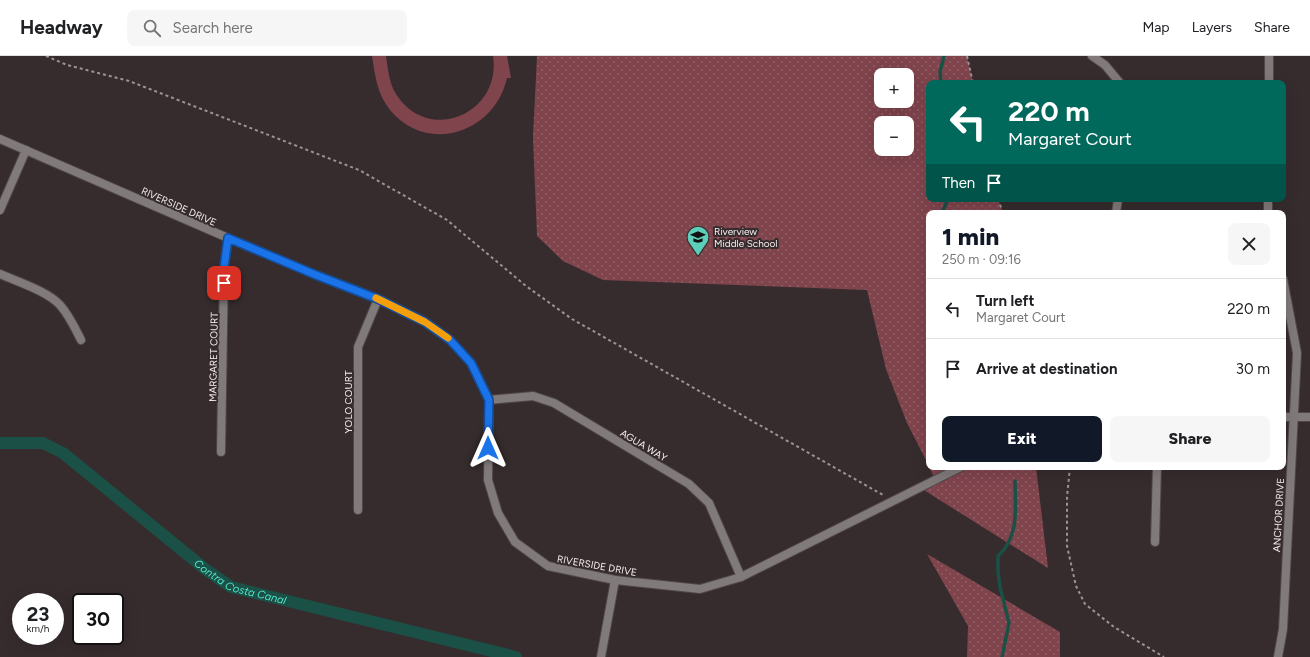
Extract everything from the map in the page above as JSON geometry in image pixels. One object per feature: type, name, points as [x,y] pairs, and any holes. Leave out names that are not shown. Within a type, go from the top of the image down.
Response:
[{"type":"street","points":[[1092,56],[1105,65],[1118,80]]},
{"type":"street","points":[[1269,56],[1269,80]]},
{"type":"street","name":"RIVERSIDE DRIVE","points":[[0,139],[228,238],[378,299],[425,322],[450,340],[471,363],[489,400],[488,480],[498,513],[515,542],[548,566],[615,580],[700,589],[741,577],[955,470]]},
{"type":"street","points":[[0,210],[26,150]]},
{"type":"street","name":"MARGARET COURT","points":[[221,452],[224,268],[228,238]]},
{"type":"street","points":[[0,274],[47,295],[60,305],[70,318],[81,340]]},
{"type":"street","name":"ANCHOR DRIVE","points":[[1278,657],[1283,629],[1297,353],[1286,295]]},
{"type":"street","name":"YOLO COURT","points":[[358,510],[358,347],[378,299]]},
{"type":"street","name":"AGUA WAY","points":[[489,400],[533,396],[554,403],[689,484],[708,503],[741,577]]},
{"type":"street","points":[[1286,416],[1310,417]]},
{"type":"street","points":[[1155,542],[1157,470]]},
{"type":"street","points":[[601,657],[615,580]]},
{"type":"path","points":[[46,56],[67,65],[129,81],[359,170],[447,220],[526,286],[572,319],[892,501]]},
{"type":"path","points":[[967,56],[972,80]]},
{"type":"path","points":[[1070,470],[1067,497],[1067,546],[1076,586],[1085,604],[1114,628],[1164,657]]},
{"type":"shaded area","points":[[372,56],[386,56],[390,81],[396,94],[410,109],[426,118],[443,120],[460,116],[475,107],[486,94],[493,76],[493,56],[507,56],[511,78],[507,78],[500,97],[489,113],[474,124],[458,132],[440,134],[422,132],[405,124],[390,110],[386,104],[379,91]]},
{"type":"shaded area","points":[[537,56],[967,56],[972,80],[926,80],[926,202],[999,202],[1002,210],[926,210],[926,460],[907,423],[886,369],[867,290],[603,280],[563,261],[537,236],[533,137]]},
{"type":"shaded area","points":[[930,470],[1036,470],[1048,568],[919,487],[935,479]]},
{"type":"shaded area","points":[[927,554],[1060,632],[1060,657],[967,657],[968,626]]},
{"type":"waterway","points":[[941,80],[940,72],[944,56]]},
{"type":"waterway","points":[[943,210],[947,202]]},
{"type":"waterway","name":"Contra Costa Canal","points":[[0,443],[43,443],[63,453],[205,569],[231,587],[516,657]]},
{"type":"waterway","points":[[1002,657],[1009,623],[1000,587],[998,556],[1010,540],[1013,530],[1015,521],[1015,481]]},
{"type":"slow traffic","points":[[376,298],[425,322],[448,338]]},
{"type":"place","name":"Riverview Middle School","points":[[698,256]]},
{"type":"route","points":[[224,283],[224,268],[228,238],[378,299],[425,322],[450,340],[471,363],[489,400],[488,448]]}]
